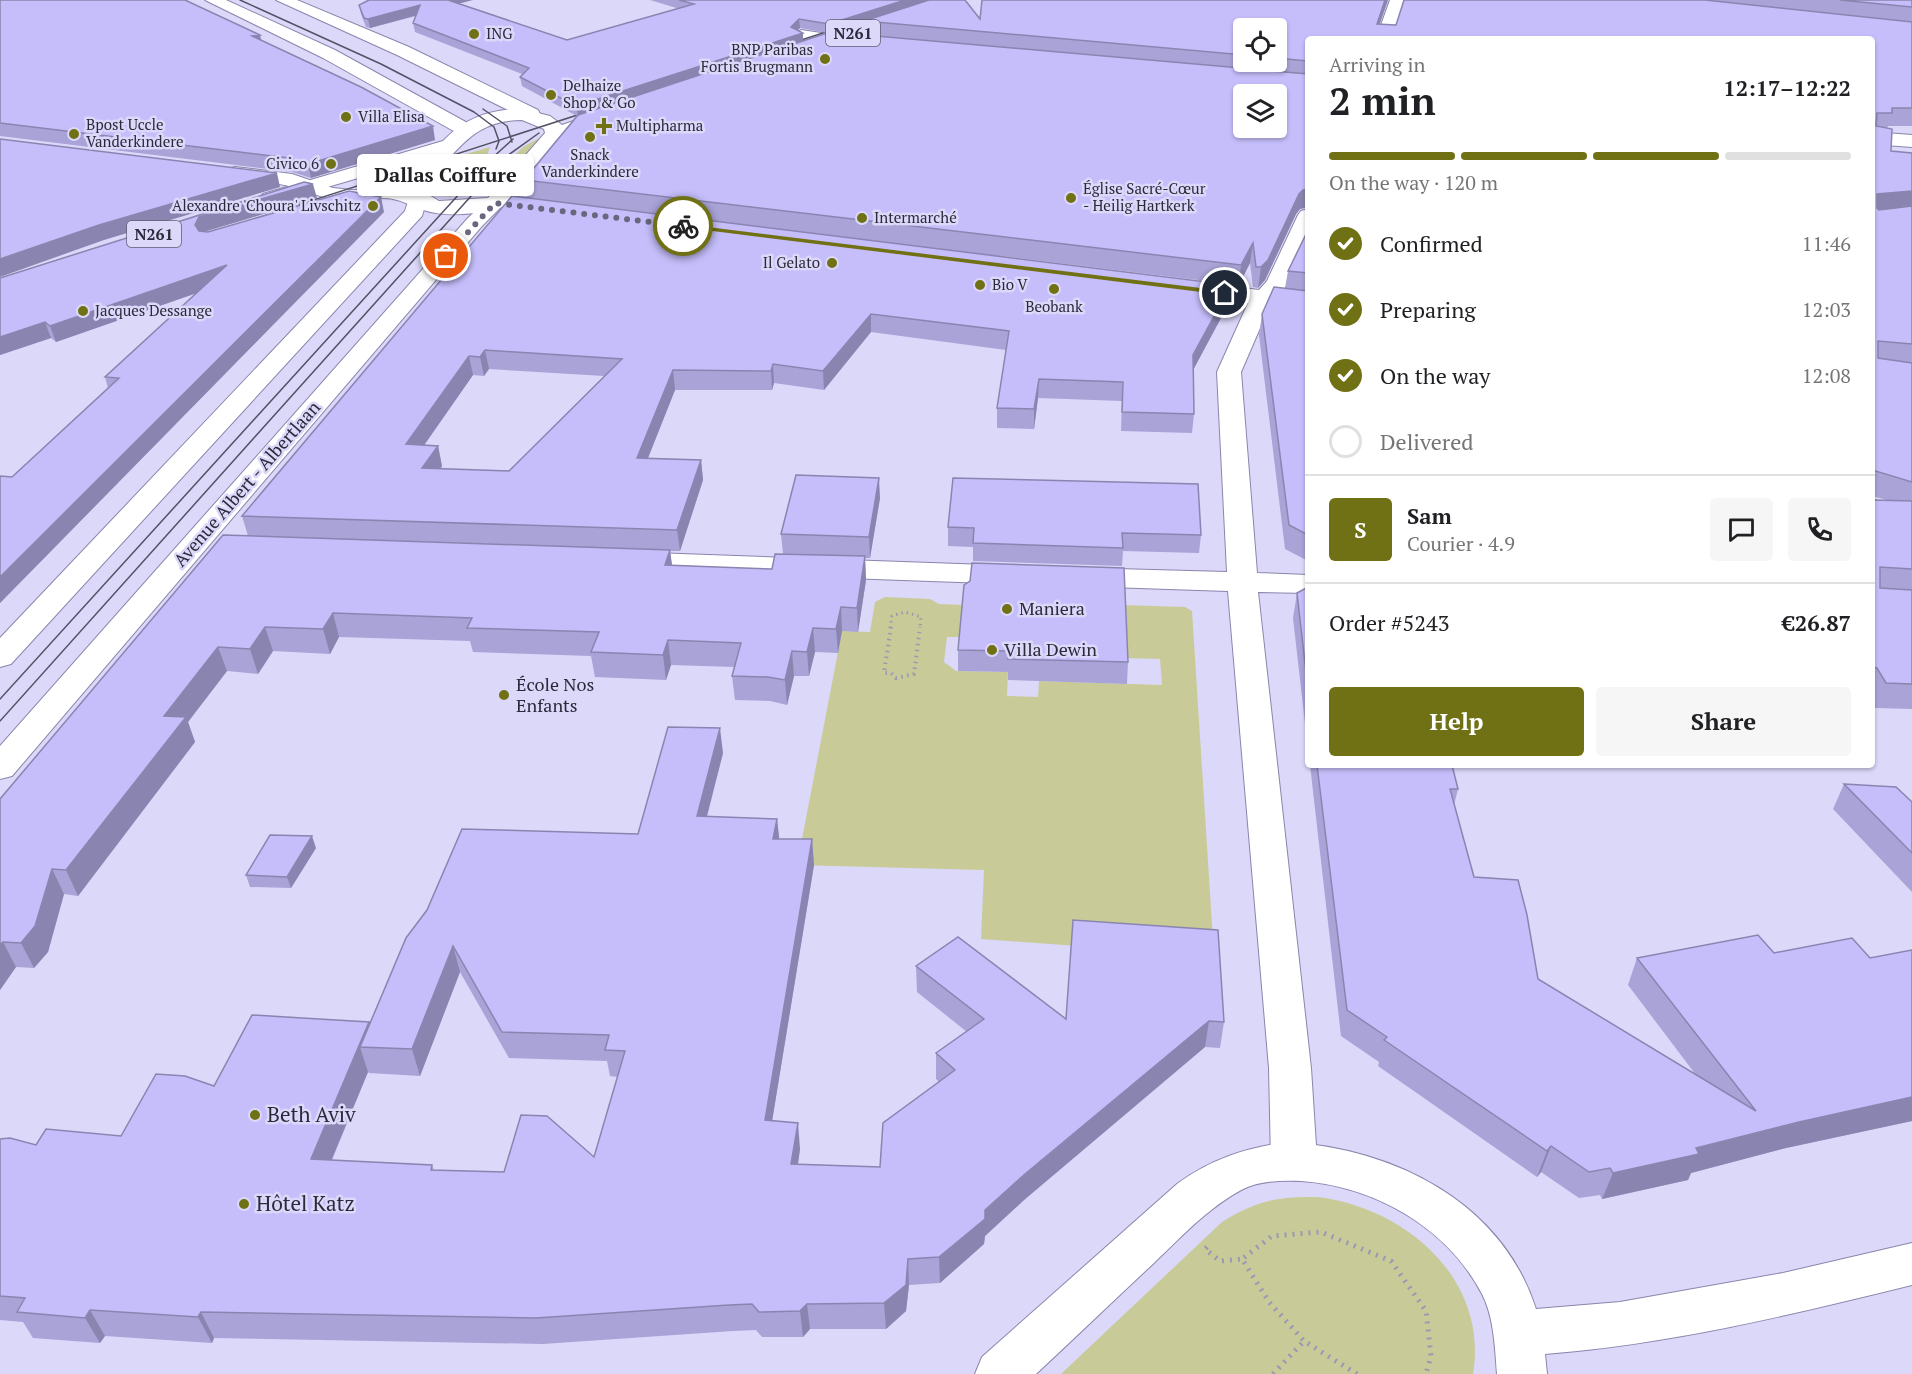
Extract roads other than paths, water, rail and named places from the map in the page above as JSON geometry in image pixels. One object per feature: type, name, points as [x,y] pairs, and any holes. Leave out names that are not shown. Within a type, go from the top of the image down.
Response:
[{"type":"main road","points":[[213,0],[328,54],[465,130]]},
{"type":"main road","points":[[284,0],[403,51],[531,114],[553,126],[555,134],[623,110]]},
{"type":"main road","name":"N261","points":[[911,0],[801,35],[785,47],[830,40],[954,0]]},
{"type":"main road","points":[[1385,36],[1398,0]]},
{"type":"main road","points":[[801,35],[869,44]]},
{"type":"main road","points":[[0,657],[415,212],[417,199],[413,193],[415,187],[449,145],[465,130],[487,120],[558,108]]},
{"type":"main road","name":"Avenue Albert - Albertlaan","points":[[0,768],[468,230],[508,204],[555,134]]},
{"type":"main road","points":[[1875,138],[1912,141]]},
{"type":"main road","points":[[248,205],[449,145]]},
{"type":"main road","points":[[222,171],[292,180],[331,194],[401,192],[425,204],[448,207],[508,204]]},
{"type":"main road","points":[[302,213],[354,195]]},
{"type":"main road","points":[[1294,1161],[1290,1068],[1242,582],[1229,372],[1255,309],[1276,282],[1305,221]]},
{"type":"main road","points":[[1166,286],[1305,303]]},
{"type":"main road","points":[[193,546],[231,548]]},
{"type":"main road","points":[[602,561],[1305,584]]},
{"type":"main road","points":[[1000,1374],[1185,1204],[1213,1181],[1252,1166],[1294,1161],[1328,1163],[1374,1175],[1442,1213],[1479,1249],[1503,1285],[1521,1354],[1620,1325],[1783,1295],[1912,1264]]},
{"type":"tram line","points":[[240,0],[381,64],[474,112],[494,127],[499,140]]},
{"type":"tram line","points":[[822,37],[879,19]]},
{"type":"tram line","points":[[786,45],[829,31]]},
{"type":"tram line","points":[[483,109],[507,126],[510,137]]},
{"type":"tram line","points":[[510,137],[593,110]]},
{"type":"tram line","points":[[0,721],[507,156],[539,133]]},
{"type":"tram line","points":[[499,140],[510,137]]},
{"type":"tram line","points":[[239,224],[499,140]]},
{"type":"tram line","points":[[496,149],[499,140]]},
{"type":"tram line","points":[[0,699],[491,159],[511,140]]},
{"type":"place","name":"ING","points":[[474,34]]},
{"type":"place","name":"BNP Paribas Fortis Brugmann","points":[[825,59]]},
{"type":"place","name":"Delhaize Shop & Go","points":[[551,95]]},
{"type":"place","name":"Villa Elisa","points":[[346,117]]},
{"type":"place","name":"Multipharma","points":[[604,126]]},
{"type":"place","name":"Bpost Uccle Vanderkindere","points":[[74,134]]},
{"type":"place","name":"Snack Vanderkindere","points":[[590,137]]},
{"type":"place","name":"Civico 6","points":[[331,164]]},
{"type":"place","name":"Église Sacré-Cœur - Heilig Hartkerk","points":[[1071,198]]},
{"type":"place","name":"Alexandre 'Choura' Livschitz","points":[[373,206]]},
{"type":"place","name":"Intermarché","points":[[862,218]]},
{"type":"place","name":"Dallas Coiffure","points":[[446,256]]},
{"type":"place","name":"Il Gelato","points":[[832,263]]},
{"type":"place","name":"Bio V","points":[[980,285]]},
{"type":"place","name":"Beobank","points":[[1054,289]]},
{"type":"place","name":"Jacques Dessange","points":[[83,311]]},
{"type":"place","name":"Maniera","points":[[1007,609]]},
{"type":"place","name":"Villa Dewin","points":[[992,650]]},
{"type":"place","name":"École Nos Enfants","points":[[504,695]]},
{"type":"place","name":"Beth Aviv","points":[[255,1115]]},
{"type":"place","name":"Hôtel Katz","points":[[244,1204]]}]
